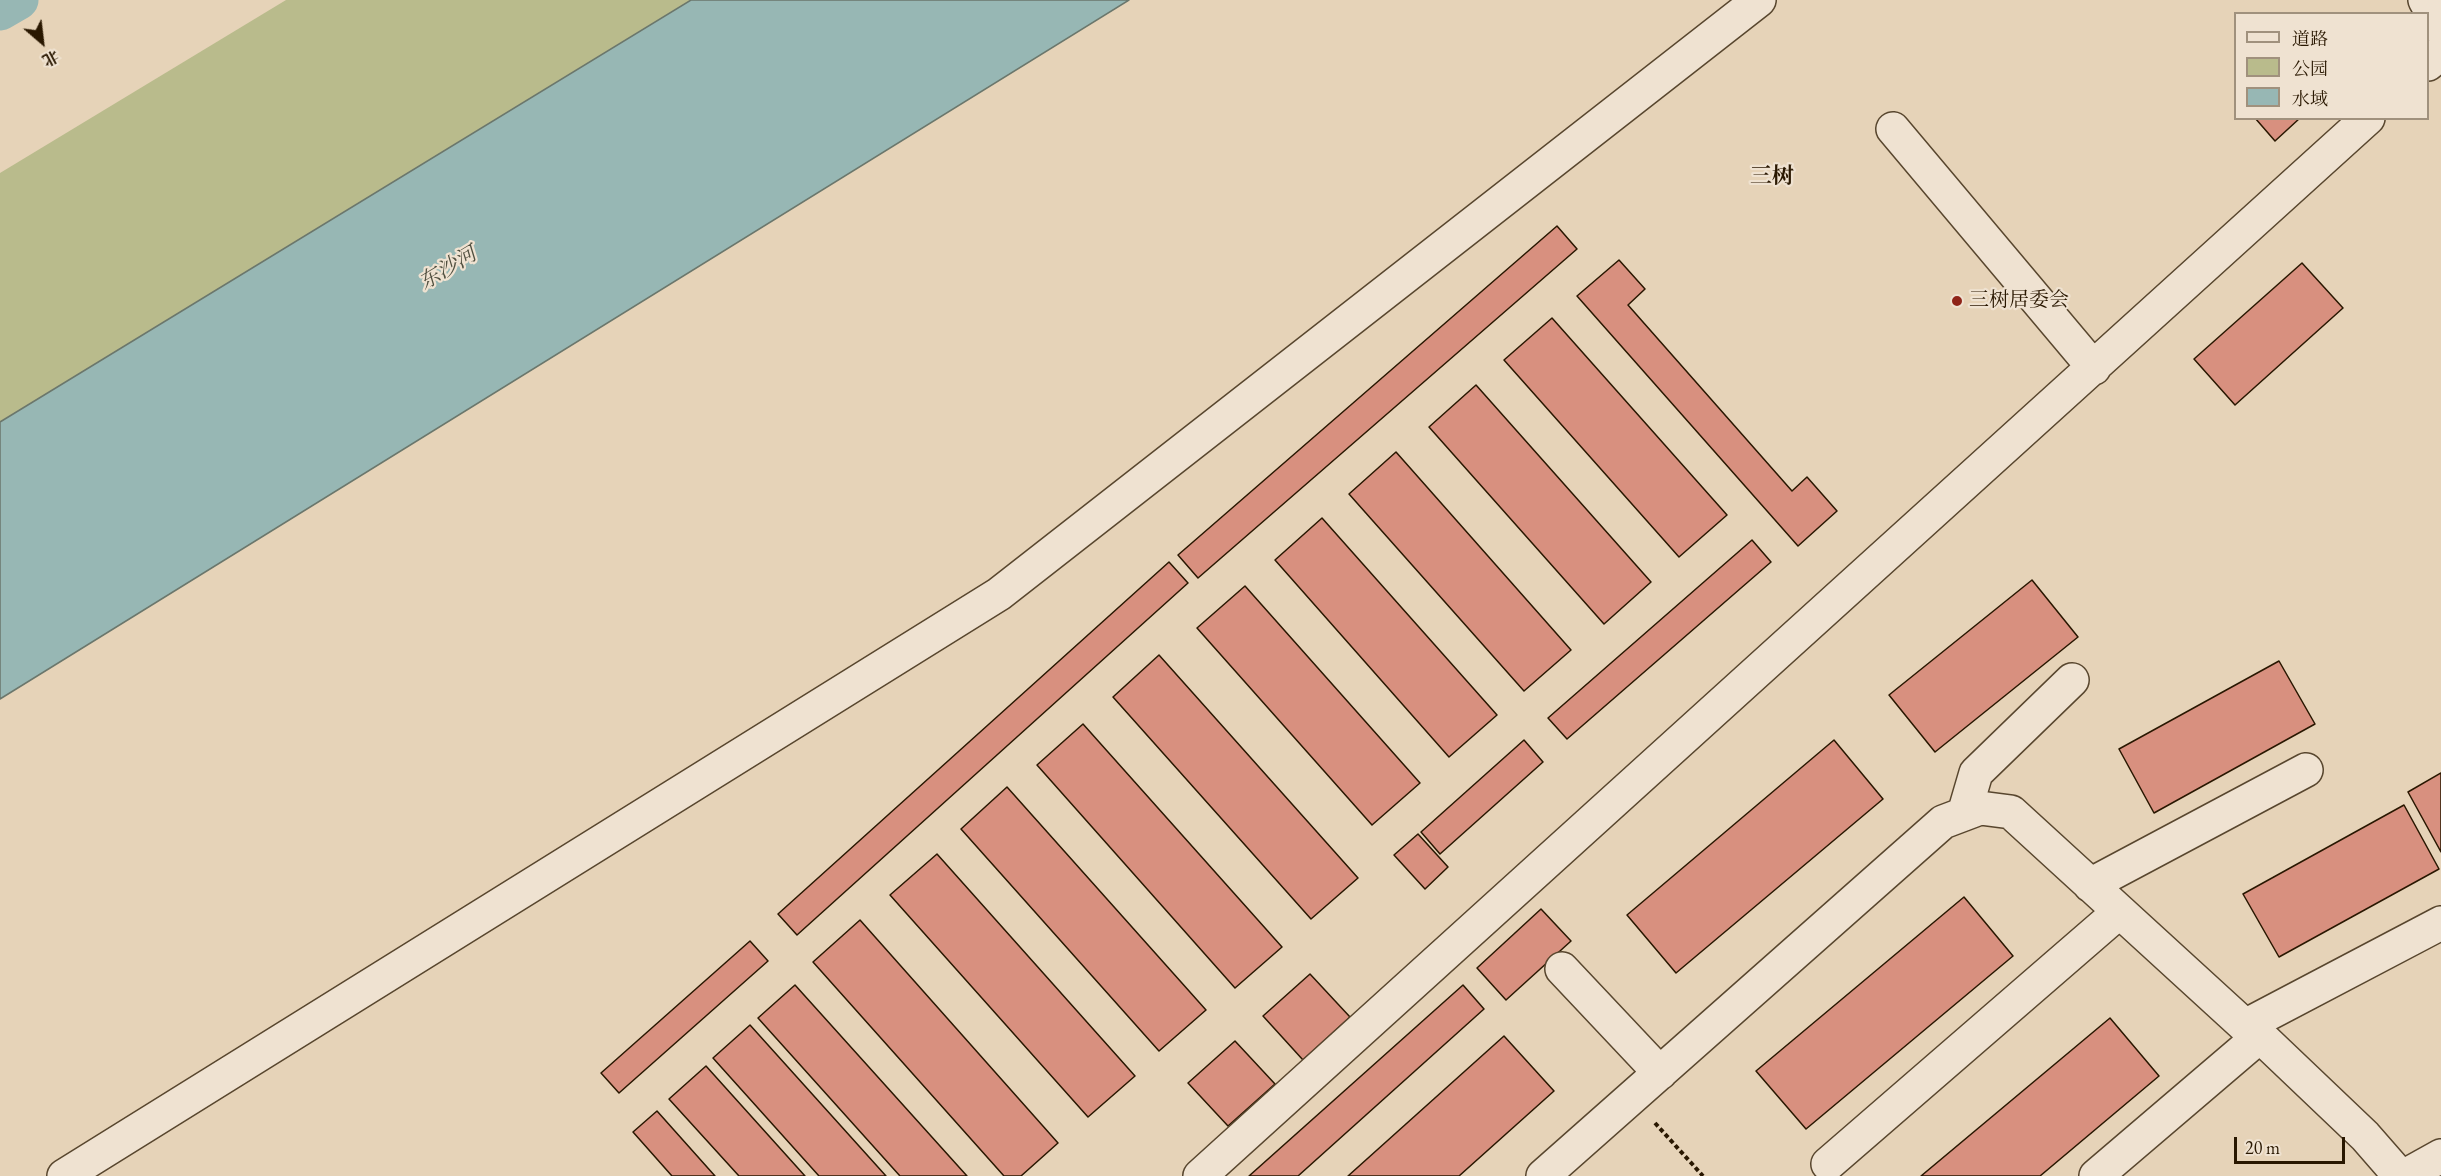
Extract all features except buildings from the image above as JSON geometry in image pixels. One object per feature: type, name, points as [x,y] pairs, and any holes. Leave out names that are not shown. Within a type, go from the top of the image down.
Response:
[{"type":"street","points":[[64,1176],[999,594],[1759,0]]},
{"type":"street","points":[[2429,62],[2441,52]]},
{"type":"street","points":[[1200,1176],[2366,120]]},
{"type":"street","points":[[1893,129],[2094,368]]},
{"type":"street","points":[[1964,814],[1976,773],[2072,680]]},
{"type":"street","points":[[2090,885],[2306,770]]},
{"type":"street","points":[[1543,1176],[1943,822],[1980,808],[2011,812],[2365,1136],[2402,1176],[2441,1156]]},
{"type":"street","points":[[1828,1164],[2119,912]]},
{"type":"street","points":[[2096,1176],[2252,1031],[2441,923]]},
{"type":"street","points":[[1562,969],[1660,1073]]},
{"type":"path","points":[[1633,1097],[1703,1176]]},
{"type":"green space","points":[[286,0],[691,0],[0,422],[0,173]]},
{"type":"water","name":"东沙河","points":[[691,0],[1129,0],[0,699],[0,422]]},
{"type":"waterway","points":[[0,11],[19,0]]},
{"type":"place","name":"三树居委会","points":[[1957,301]]},
{"type":"district","name":"三树","points":[[1772,177]]}]
